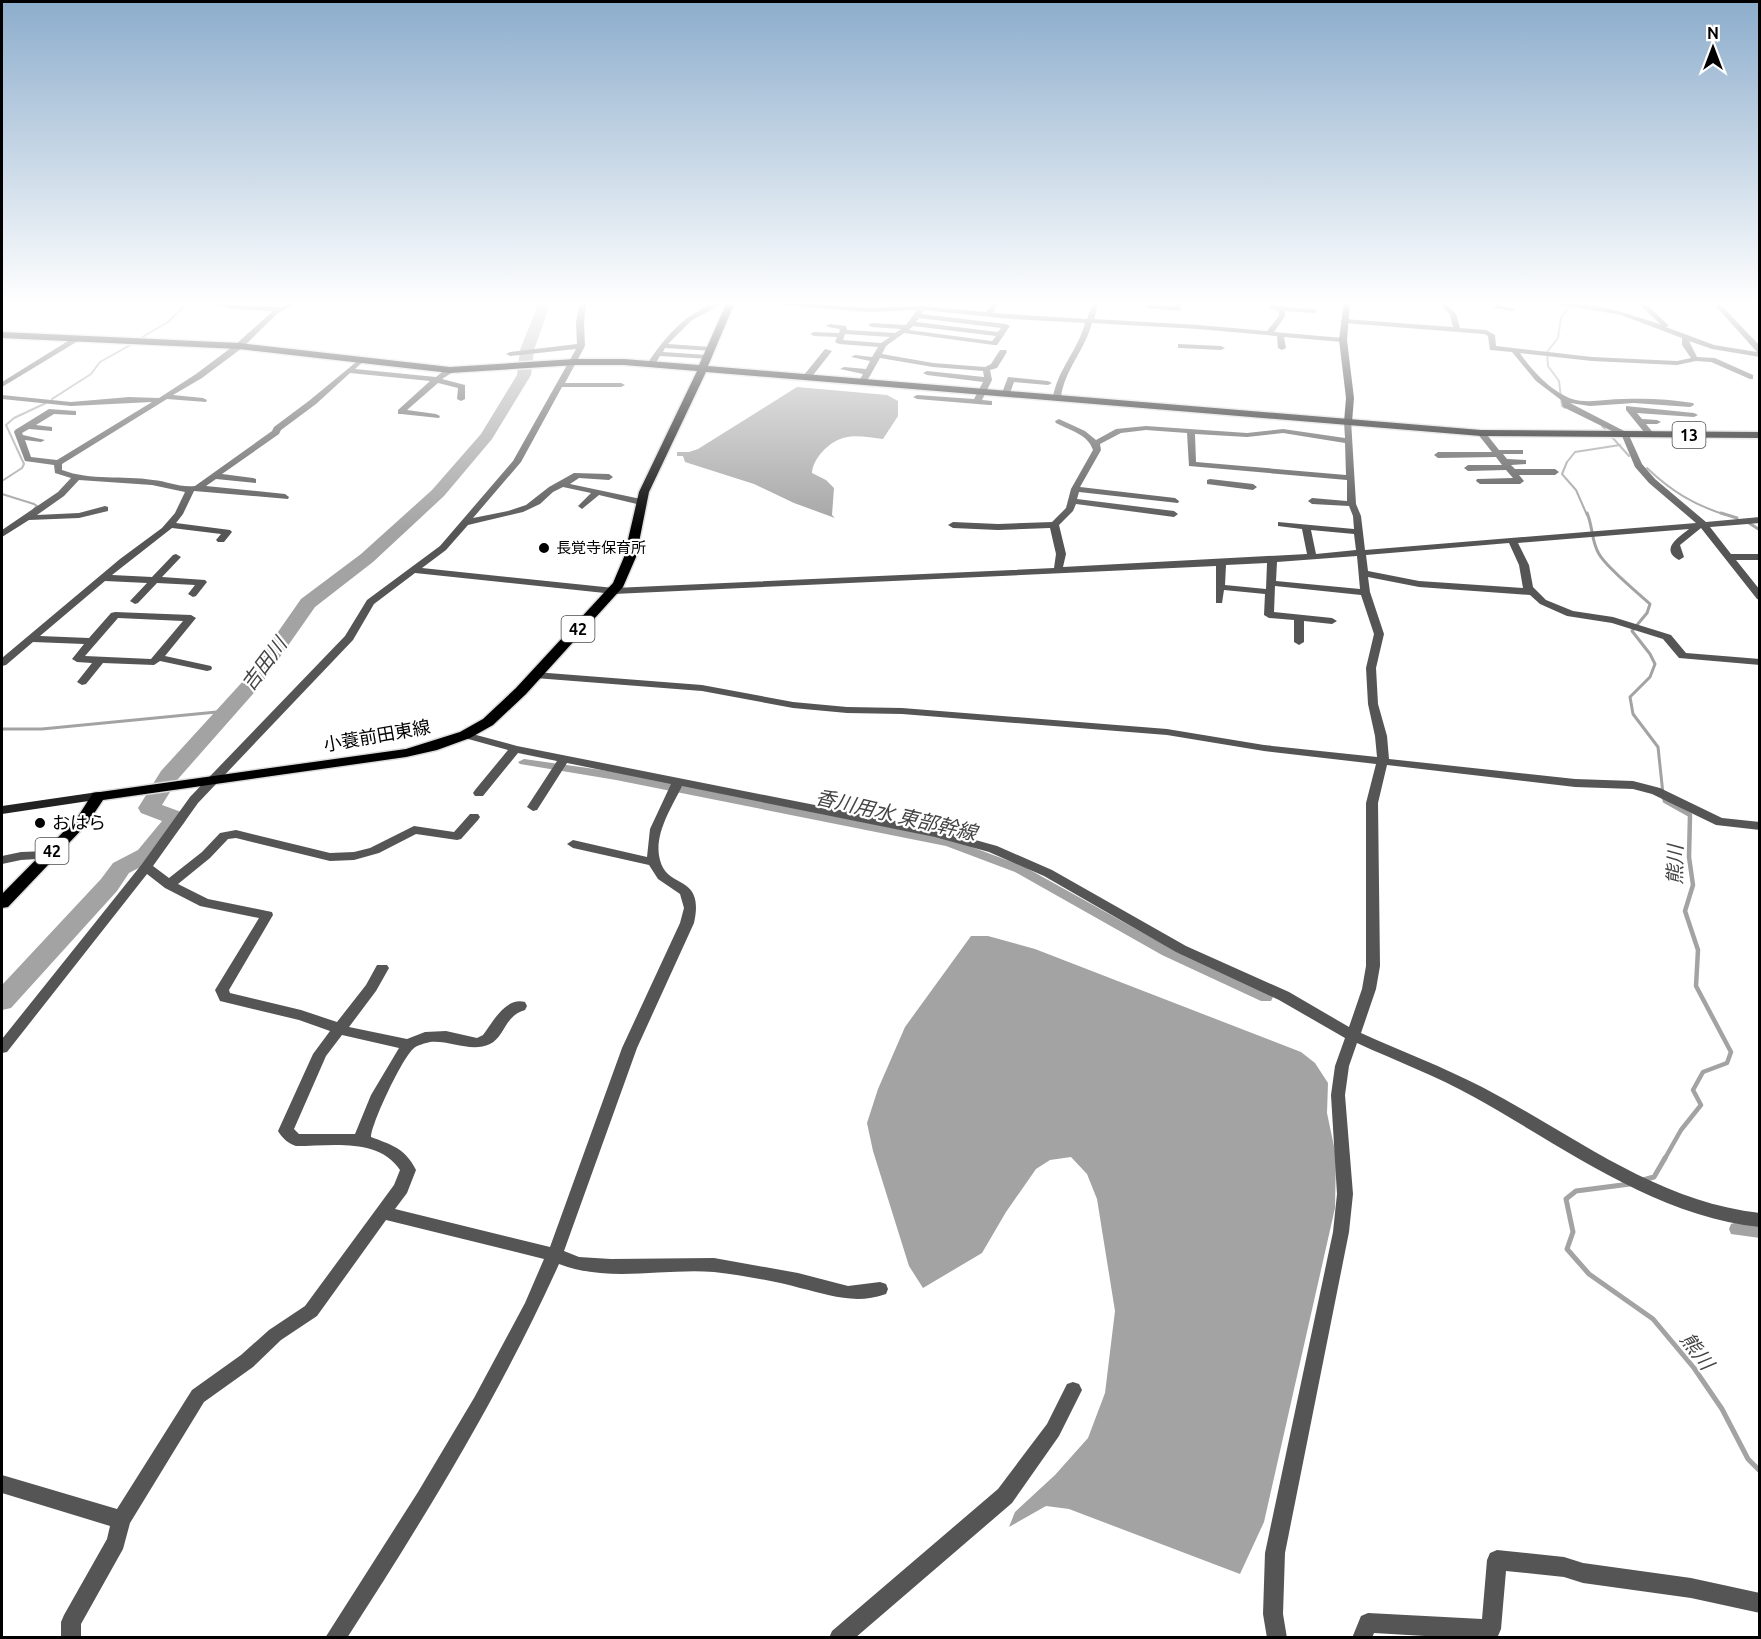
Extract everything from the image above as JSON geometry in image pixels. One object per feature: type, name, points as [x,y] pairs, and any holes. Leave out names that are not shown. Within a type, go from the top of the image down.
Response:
[{"type":"main road","name":"小蓑前田東線","points":[[98,796],[406,753],[432,747],[465,735],[488,722],[614,591],[625,573],[641,502],[698,378]]},
{"type":"main road","name":"13","points":[[828,378],[1480,433],[1760,435]]},
{"type":"main road","name":"42","points":[[2,903],[81,821],[98,796]]},
{"type":"street","points":[[53,411],[18,432],[28,459],[58,463],[195,378]]},
{"type":"street","points":[[2,663],[171,525],[194,490],[276,432],[340,378]]},
{"type":"street","points":[[423,378],[462,387],[461,399]]},
{"type":"street","points":[[2,1048],[146,867],[207,781],[349,638],[370,602],[443,548],[517,462],[565,378]]},
{"type":"street","points":[[923,378],[917,386],[916,401],[989,403]]},
{"type":"street","points":[[975,378],[988,380],[977,402]]},
{"type":"street","points":[[1057,397],[1060,378]]},
{"type":"street","points":[[1276,1638],[1273,1614],[1275,1553],[1341,1232],[1345,1194],[1338,1095],[1342,1066],[1369,989],[1373,966],[1372,803],[1383,760],[1381,736],[1373,704],[1371,668],[1379,634],[1365,592],[1362,551],[1352,504],[1348,441],[1350,398],[1348,378]]},
{"type":"street","points":[[1541,378],[1562,398],[1566,405],[1621,435],[1638,465],[1699,524],[1760,597]]},
{"type":"street","points":[[1005,393],[1011,379],[1048,383]]},
{"type":"street","points":[[436,416],[401,412],[420,393],[438,380]]},
{"type":"street","points":[[561,385],[621,385]]},
{"type":"street","points":[[2,397],[64,404],[100,403],[124,398],[202,400]]},
{"type":"street","points":[[1562,398],[1578,402],[1624,401],[1690,405]]},
{"type":"street","points":[[1624,401],[1651,435]]},
{"type":"street","points":[[42,409],[73,413]]},
{"type":"street","points":[[1631,410],[1694,415]]},
{"type":"street","points":[[953,525],[998,527],[1054,525],[1065,516],[1075,489],[1097,450],[1096,443],[1090,437],[1068,428],[1059,421]]},
{"type":"street","points":[[1640,421],[1657,422]]},
{"type":"street","points":[[28,426],[49,429]]},
{"type":"street","points":[[1096,443],[1131,428],[1247,435],[1283,431],[1348,441]]},
{"type":"street","points":[[1191,431],[1192,464],[1350,478]]},
{"type":"street","points":[[1480,433],[1520,480],[1480,481]]},
{"type":"street","points":[[20,437],[41,440]]},
{"type":"street","points":[[1438,455],[1520,452]]},
{"type":"street","points":[[1227,467],[1230,457]]},
{"type":"street","points":[[1509,467],[1523,462]]},
{"type":"street","points":[[58,463],[58,471],[76,478],[152,482],[194,490],[285,497]]},
{"type":"street","points":[[1468,468],[1509,467],[1556,472]]},
{"type":"street","points":[[1238,485],[1239,468]]},
{"type":"street","points":[[463,523],[501,516],[522,509],[537,502],[550,490],[565,484],[577,475],[609,477]]},
{"type":"street","points":[[214,476],[253,481]]},
{"type":"street","points":[[2,534],[62,494],[76,478]]},
{"type":"street","points":[[1210,482],[1252,487]]},
{"type":"street","points":[[565,484],[641,502]]},
{"type":"street","points":[[1075,489],[1175,501]]},
{"type":"street","points":[[582,506],[598,492]]},
{"type":"street","points":[[1072,501],[1174,514]]},
{"type":"street","points":[[1312,501],[1352,504]]},
{"type":"street","points":[[26,517],[60,518],[99,513],[105,509]]},
{"type":"street","points":[[415,570],[614,591],[1272,560],[1760,520]]},
{"type":"street","points":[[1281,524],[1359,532]]},
{"type":"street","points":[[1679,557],[1675,548],[1676,544],[1699,524]]},
{"type":"street","points":[[171,525],[227,532],[221,540]]},
{"type":"street","points":[[1054,525],[1061,554],[1058,571]]},
{"type":"street","points":[[1306,527],[1311,556]]},
{"type":"street","points":[[1512,539],[1524,565],[1528,588],[1543,602],[1570,614],[1613,620],[1670,639],[1683,656],[1760,662]]},
{"type":"street","points":[[135,601],[176,557]]},
{"type":"street","points":[[1727,557],[1760,557]]},
{"type":"street","points":[[1272,560],[1269,615],[1332,621]]},
{"type":"street","points":[[1219,601],[1221,563]]},
{"type":"street","points":[[1364,573],[1419,584],[1532,592]]},
{"type":"street","points":[[104,578],[202,582],[193,594]]},
{"type":"street","points":[[1220,587],[1365,592]]},
{"type":"street","points":[[116,615],[191,618],[154,662],[77,659],[92,641],[116,615]]},
{"type":"street","points":[[1299,618],[1299,642]]},
{"type":"street","points":[[31,639],[92,641]]},
{"type":"street","points":[[157,658],[207,668]]},
{"type":"street","points":[[82,682],[100,660]]},
{"type":"street","points":[[535,675],[702,688],[793,705],[847,710],[902,711],[1167,732],[1264,748],[1575,783],[1633,785],[1656,791],[1720,822],[1760,826]]},
{"type":"street","points":[[465,735],[561,763],[676,786],[936,832],[993,849],[1048,873],[1152,933],[1284,996],[1352,1035],[1476,1091],[1647,1188],[1686,1204],[1760,1220]]},
{"type":"street","points":[[479,793],[515,749]]},
{"type":"street","points":[[533,807],[561,763]]},
{"type":"street","points":[[335,1638],[414,1517],[484,1403],[555,1255],[638,1026],[687,923],[692,903],[686,891],[660,873],[653,862],[652,847],[676,786]]},
{"type":"street","points":[[2,810],[98,796]]},
{"type":"street","points":[[169,885],[224,836],[236,834],[330,857],[344,858],[386,847],[414,830],[457,836],[474,817]]},
{"type":"street","points":[[573,844],[653,862]]},
{"type":"street","points":[[2,860],[21,856],[48,855]]},
{"type":"street","points":[[146,867],[169,885],[205,903],[267,915],[222,990],[225,997],[301,1016],[339,1029],[408,1045]]},
{"type":"street","points":[[71,1638],[71,1622],[116,1542],[122,1520],[198,1396],[247,1361],[275,1335],[311,1311],[402,1188],[408,1170],[405,1161],[396,1153],[363,1140],[296,1140],[286,1131],[320,1054],[371,988],[382,968]]},
{"type":"street","points":[[363,1140],[363,1133],[378,1095],[408,1045],[425,1037],[446,1036],[478,1043],[488,1039],[510,1009],[520,1006]]},
{"type":"street","points":[[383,1213],[555,1255],[578,1264],[714,1265],[798,1280],[848,1293],[880,1289]]},
{"type":"street","points":[[839,1638],[1005,1496],[1053,1430],[1073,1390]]},
{"type":"street","points":[[2,1484],[122,1520]]},
{"type":"street","points":[[1362,1638],[1368,1623],[1491,1629],[1497,1560],[1564,1567],[1583,1573],[1690,1588],[1760,1603]]},
{"type":"shaded area","points":[[797,387],[887,395],[898,401],[898,416],[883,439],[858,436],[843,438],[827,447],[815,462],[812,473],[826,480],[834,488],[832,515],[835,518],[794,503],[754,484],[685,462],[683,456],[677,456],[677,452],[698,449]]},
{"type":"shaded area","points":[[971,936],[988,936],[1035,949],[1301,1052],[1315,1063],[1328,1083],[1327,1113],[1336,1156],[1335,1208],[1264,1522],[1240,1574],[1069,1509],[1046,1506],[1009,1527],[1015,1512],[1055,1475],[1088,1438],[1105,1393],[1115,1311],[1097,1199],[1087,1174],[1071,1157],[1050,1160],[1036,1169],[1006,1212],[982,1253],[923,1288],[909,1266],[873,1151],[867,1123],[878,1089],[905,1027]]},
{"type":"waterway","points":[[52,399],[84,378]]},
{"type":"waterway","name":"吉田川","points":[[2,1001],[109,885],[121,868],[146,855],[176,818],[149,808],[169,776],[252,683],[308,603],[367,558],[438,493],[487,436],[522,378]]},
{"type":"waterway","name":"熊川","points":[[1557,378],[1562,406],[1565,408]]},
{"type":"waterway","points":[[2,481],[22,468],[24,464],[6,425],[14,418],[46,403]]},
{"type":"waterway","name":"熊川","points":[[1602,426],[1619,445]]},
{"type":"waterway","name":"熊川","points":[[1587,515],[1576,490],[1562,474],[1567,462],[1575,452],[1619,445]]},
{"type":"waterway","points":[[1619,445],[1629,456]]},
{"type":"waterway","points":[[1647,468],[1665,484],[1684,496],[1726,515]]},
{"type":"waterway","points":[[2,494],[34,504],[37,506],[34,509]]},
{"type":"waterway","name":"熊川","points":[[1587,513],[1595,544],[1603,560],[1650,604],[1647,613],[1632,631],[1655,664],[1650,677],[1630,697],[1633,714],[1658,747],[1663,794]]},
{"type":"waterway","points":[[1721,513],[1737,518]]},
{"type":"waterway","points":[[1749,523],[1760,530]]},
{"type":"waterway","points":[[2,729],[42,729],[227,711]]},
{"type":"waterway","name":"香川用水 東部幹線","points":[[524,762],[616,776],[949,843],[1019,869],[1167,952],[1266,997]]},
{"type":"waterway","name":"熊川","points":[[1662,792],[1665,801],[1690,815],[1689,857],[1693,885],[1685,911],[1698,950],[1696,986],[1731,1052],[1727,1063],[1703,1072],[1693,1090],[1701,1105],[1681,1130],[1664,1160]]},
{"type":"waterway","name":"熊川","points":[[1643,1180],[1654,1177],[1665,1158]]},
{"type":"waterway","name":"熊川","points":[[1630,1184],[1576,1191],[1566,1199],[1573,1232],[1567,1249],[1589,1274],[1653,1319],[1694,1368],[1722,1409],[1748,1459],[1760,1471]]},
{"type":"waterway","name":"香川用水 東部幹線","points":[[1737,1229],[1760,1231]]},
{"type":"place","name":"長覚寺保育所","points":[[544,548]]},
{"type":"place","name":"おはら","points":[[40,823]]}]
